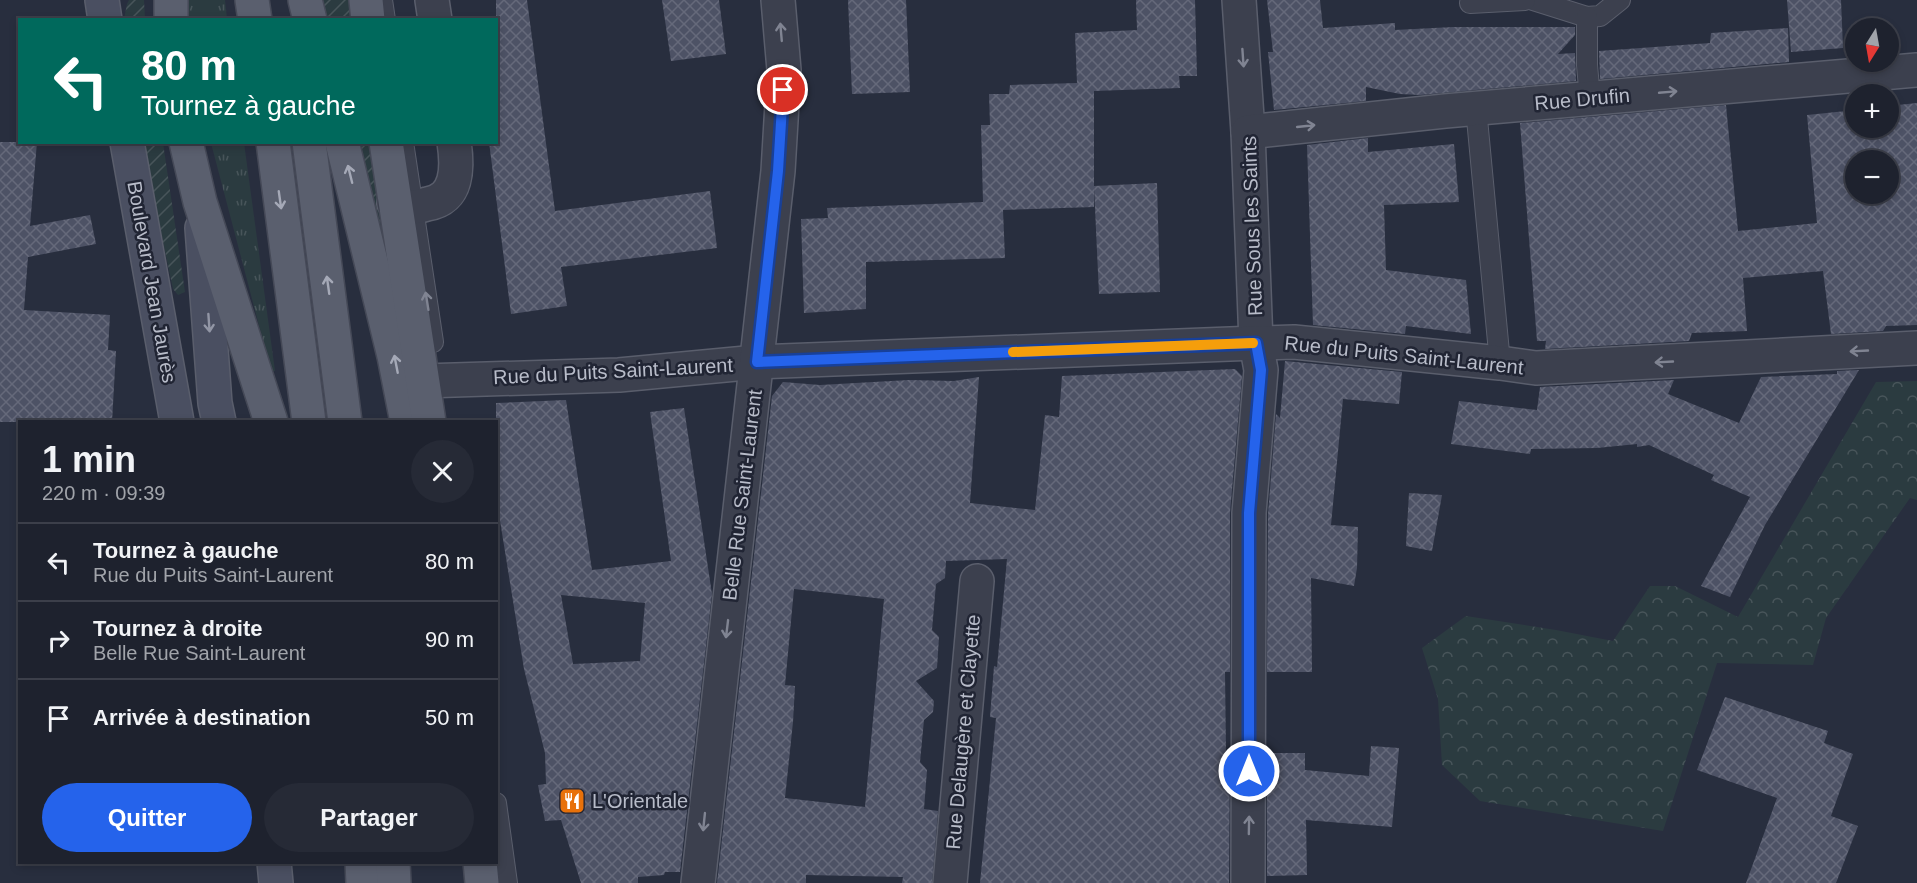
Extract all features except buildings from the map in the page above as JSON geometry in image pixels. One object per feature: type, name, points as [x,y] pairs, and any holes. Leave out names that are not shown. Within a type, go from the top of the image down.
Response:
[{"type":"main road","points":[[171,0],[171,18]]},
{"type":"main road","points":[[252,0],[255,18]]},
{"type":"main road","points":[[290,0],[292,18]]},
{"type":"main road","points":[[305,0],[310,18]]},
{"type":"main road","points":[[366,0],[368,18]]},
{"type":"main road","points":[[186,144],[200,202],[270,420]]},
{"type":"main road","points":[[273,144],[309,420]]},
{"type":"main road","points":[[309,144],[345,420]]},
{"type":"main road","points":[[342,144],[394,356],[407,420]]},
{"type":"main road","points":[[387,144],[404,205],[431,381],[429,420]]},
{"type":"main road","points":[[362,864],[363,883]]},
{"type":"main road","points":[[393,864],[394,883]]},
{"type":"main road","points":[[480,864],[482,883]]},
{"type":"street","points":[[102,0],[105,18]]},
{"type":"street","points":[[432,0],[435,18]]},
{"type":"street","name":"Belle Rue Saint-Laurent","points":[[698,883],[778,171],[784,70],[778,0]]},
{"type":"street","name":"Rue Sous les Saints","points":[[1239,0],[1248,132],[1256,343],[1261,370],[1249,513],[1248,883]]},
{"type":"street","name":"Rue Drufin","points":[[1248,132],[1476,108],[1917,70]]},
{"type":"street","name":"Boulevard Jean Jaurès","points":[[126,144],[177,420]]},
{"type":"street","points":[[404,205],[434,203],[450,193],[456,173],[457,158],[454,144]]},
{"type":"street","points":[[200,202],[215,403],[219,420]]},
{"type":"street","name":"Rue du Puits Saint-Laurent","points":[[431,381],[619,375],[757,362],[1294,342],[1536,368],[1917,348]]},
{"type":"street","name":"Rue Delaugère et Clayette","points":[[950,883],[977,581]]},
{"type":"street","points":[[274,864],[276,883]]},
{"type":"lane","points":[[382,0],[385,18]]},
{"type":"lane","points":[[1470,3],[1525,0]]},
{"type":"lane","points":[[1533,0],[1587,17],[1600,16],[1620,0]]},
{"type":"lane","points":[[1587,17],[1590,99]]},
{"type":"lane","points":[[1476,108],[1500,363]]},
{"type":"lane","points":[[403,144],[404,205]]},
{"type":"lane","points":[[431,381],[444,420]]},
{"type":"lane","points":[[498,818],[507,883]]},
{"type":"green space","points":[[129,0],[144,0],[145,18],[124,18]]},
{"type":"green space","points":[[186,0],[225,0],[227,18],[186,18]]},
{"type":"green space","points":[[319,0],[352,0],[354,18],[324,18]]},
{"type":"green space","points":[[142,144],[163,144],[185,292],[178,295],[173,289]]},
{"type":"green space","points":[[211,144],[244,144],[275,371],[271,371]]},
{"type":"green space","points":[[357,144],[373,144],[386,229],[381,233]]},
{"type":"green space","points":[[1917,381],[1917,500],[1910,498],[1826,618],[1813,665],[1717,663],[1663,831],[1480,801],[1442,765],[1438,699],[1422,648],[1466,616],[1613,641],[1650,586],[1675,586],[1738,617],[1876,382]]},
{"type":"slow traffic","points":[[1013,352],[1253,343]]},
{"type":"place","name":"L'Orientale","points":[[572,801]]},
{"type":"route","points":[[783,90],[778,171],[757,362],[1256,343],[1261,370],[1249,513],[1249,771]]}]
